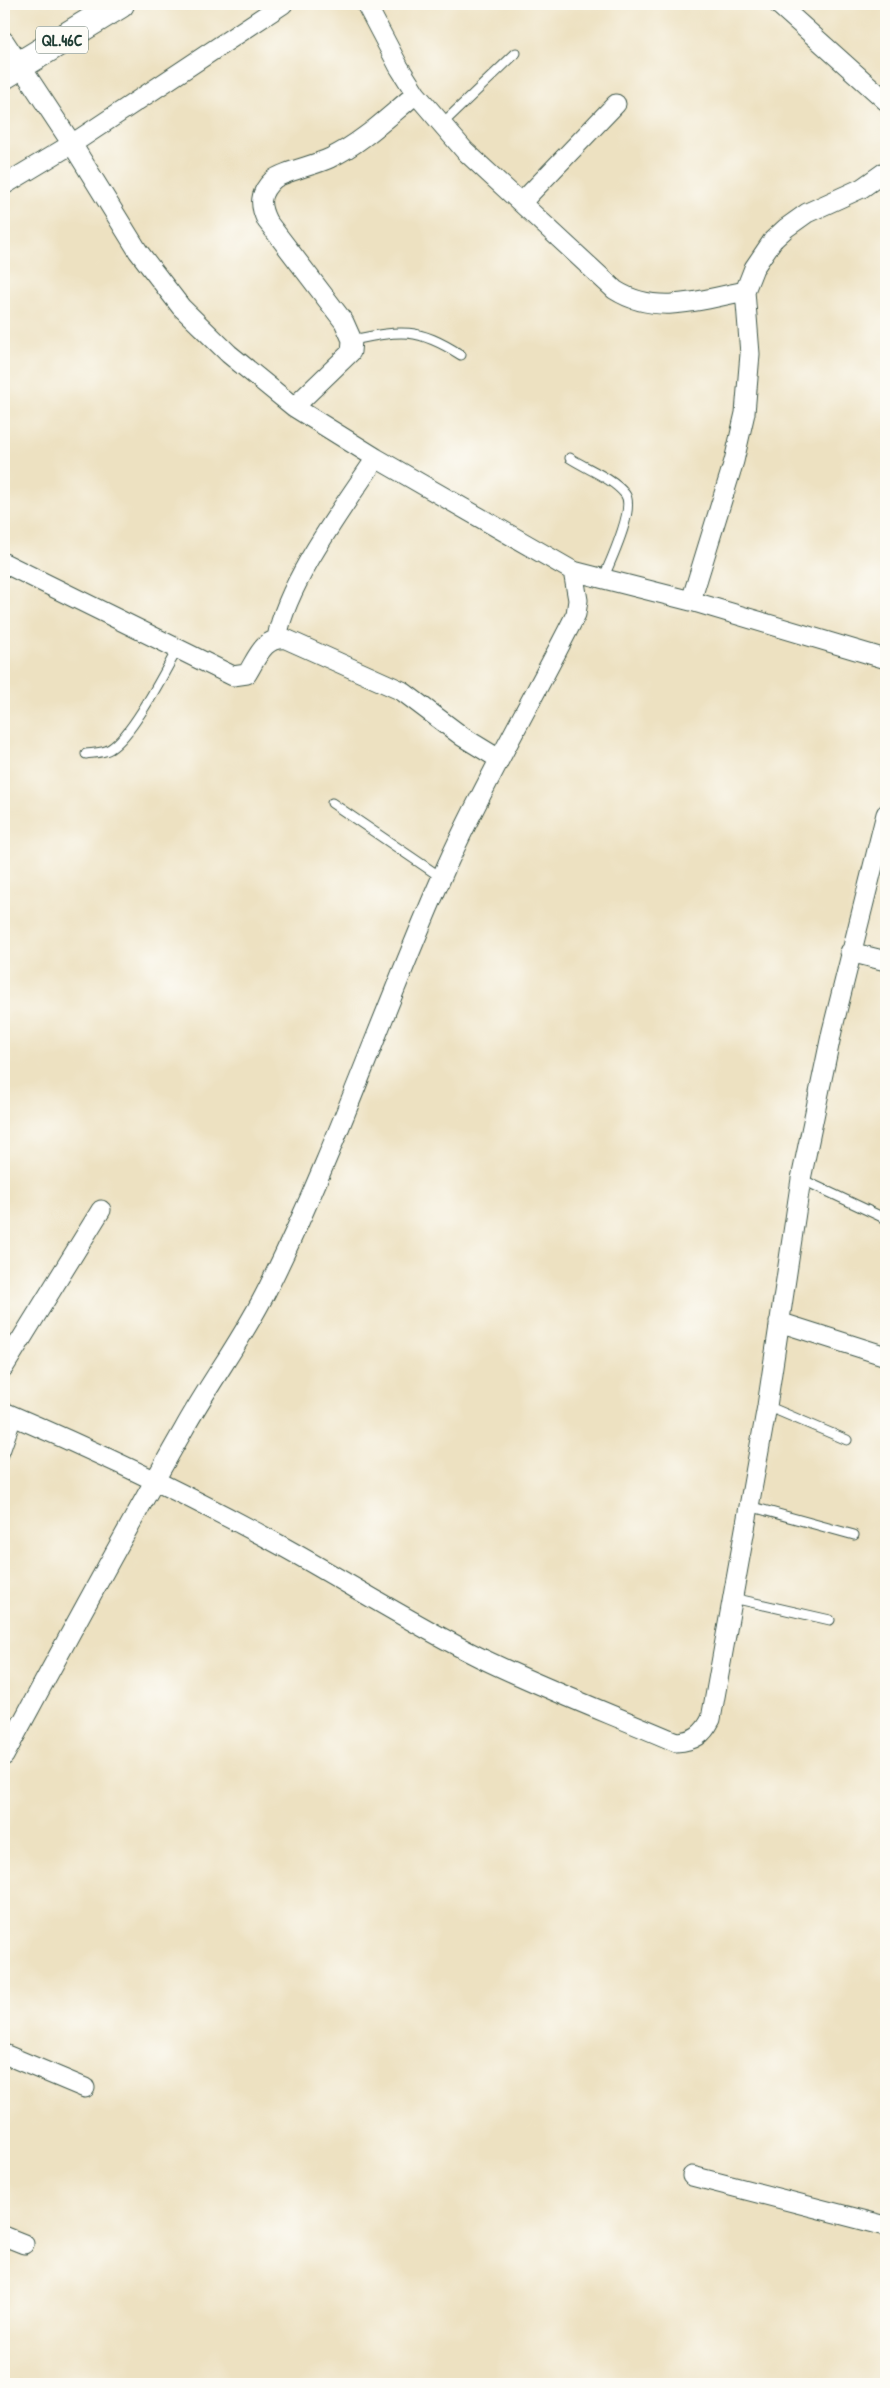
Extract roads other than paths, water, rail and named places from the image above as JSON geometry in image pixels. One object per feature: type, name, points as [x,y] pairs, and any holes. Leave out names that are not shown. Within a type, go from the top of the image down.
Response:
[{"type":"main road","name":"QL.46C","points":[[12,71],[120,4]]},
{"type":"street","points":[[4,185],[72,144],[283,4]]},
{"type":"street","points":[[366,4],[398,66],[416,94],[465,151],[615,290],[638,302],[668,306],[745,291]]},
{"type":"street","points":[[778,4],[886,101]]},
{"type":"street","points":[[4,41],[12,71],[72,144],[138,251],[181,307],[229,354],[294,406],[376,458],[573,571],[691,601],[886,659]]},
{"type":"street","points":[[294,406],[351,352],[352,340],[344,322],[267,221],[261,208],[260,198],[273,179],[330,158],[358,140],[416,94]]},
{"type":"street","points":[[521,203],[616,104]]},
{"type":"street","points":[[691,601],[734,461],[745,413],[750,354],[745,291],[763,254],[786,228],[807,213],[862,188],[886,171]]},
{"type":"street","points":[[277,638],[286,604],[321,544],[376,458]]},
{"type":"street","points":[[4,562],[233,676],[247,674],[268,641],[277,638],[286,639],[402,691],[464,736],[499,758]]},
{"type":"street","points":[[4,1756],[154,1480],[207,1388],[243,1335],[269,1286],[333,1144],[390,998],[442,878],[499,758],[532,704],[576,614],[578,600],[573,571]]},
{"type":"street","points":[[10,1415],[154,1480],[280,1545],[382,1604],[480,1657],[676,1742],[690,1741],[697,1738],[706,1730],[712,1719],[767,1406],[801,1179],[850,952],[886,814]]},
{"type":"street","points":[[850,952],[886,961]]},
{"type":"street","points":[[4,1368],[102,1210]]},
{"type":"street","points":[[779,1322],[885,1350]]},
{"type":"street","points":[[4,2054],[85,2088]]},
{"type":"street","points":[[692,2176],[886,2226]]},
{"type":"street","points":[[4,2236],[24,2244]]},
{"type":"lane","points":[[442,124],[516,53]]},
{"type":"lane","points":[[352,340],[395,332],[419,334],[436,339],[461,355]]},
{"type":"lane","points":[[570,458],[614,484],[626,495],[629,503],[620,536],[603,579]]},
{"type":"lane","points":[[86,754],[109,749],[128,730],[150,697],[178,648]]},
{"type":"lane","points":[[332,803],[442,878]]},
{"type":"lane","points":[[801,1179],[882,1217]]},
{"type":"lane","points":[[767,1406],[847,1440]]},
{"type":"lane","points":[[4,1455],[10,1415]]},
{"type":"lane","points":[[749,1506],[854,1535]]},
{"type":"lane","points":[[733,1598],[830,1620]]}]
